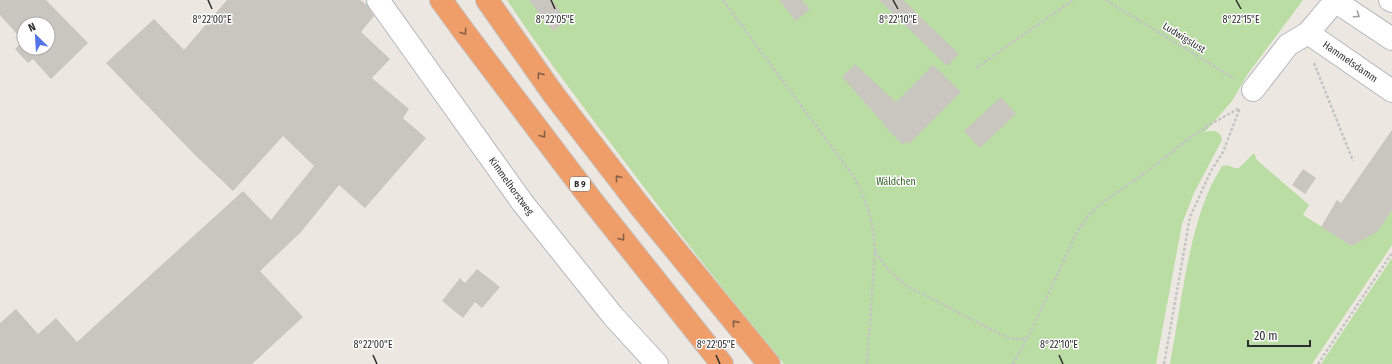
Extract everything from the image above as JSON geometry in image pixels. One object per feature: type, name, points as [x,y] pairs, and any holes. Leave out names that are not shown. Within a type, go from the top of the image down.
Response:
[{"type":"highway","name":"B 9","points":[[442,0],[465,33],[590,198],[722,364]]},
{"type":"highway","points":[[487,0],[554,95],[642,209],[769,364]]},
{"type":"street","name":"Kimmelhorstweg","points":[[378,0],[522,202],[613,316],[657,364]]},
{"type":"street","points":[[1253,90],[1288,46],[1308,33],[1335,0],[1392,40]]},
{"type":"street","name":"Hammelsdamm","points":[[1308,33],[1392,91]]},
{"type":"path","points":[[723,0],[854,177],[864,196],[870,213],[875,251],[867,364]]},
{"type":"path","points":[[976,68],[1073,0]]},
{"type":"path","name":"Ludwigslust","points":[[1106,0],[1253,90]]},
{"type":"path","points":[[1308,33],[1311,57],[1353,161]]},
{"type":"path","points":[[1164,364],[1190,217],[1211,171],[1223,152],[1240,108],[1253,90]]},
{"type":"path","points":[[1013,364],[1033,327],[1076,234],[1087,217],[1099,205],[1148,171],[1191,137],[1240,108]]},
{"type":"path","points":[[875,251],[896,278],[907,286],[1010,339],[1026,340]]},
{"type":"path","points":[[1318,364],[1392,253]]},
{"type":"green space","name":"Wäldchen","points":[[507,0],[1303,0],[1247,75],[1232,101],[1205,132],[1216,132],[1220,134],[1222,140],[1194,193],[1182,224],[1156,364],[784,364],[716,280],[628,166],[555,69]]},
{"type":"green space","points":[[1254,153],[1257,160],[1309,205],[1303,215],[1352,246],[1373,233],[1384,217],[1386,219],[1392,210],[1392,245],[1312,364],[1170,364],[1191,247],[1208,192],[1222,166],[1227,165],[1234,168],[1239,168]]},
{"type":"green space","points":[[1392,258],[1392,364],[1321,364]]},
{"type":"building","points":[[0,0],[46,0],[88,43],[51,79],[33,59],[28,63],[22,56],[56,56],[56,16],[16,16],[16,33],[0,15]]},
{"type":"building","points":[[227,0],[360,0],[367,5],[374,16],[361,32],[390,59],[372,78],[409,109],[403,118],[426,138],[365,208],[339,185],[301,232],[260,271],[303,317],[252,364],[0,364],[0,323],[16,309],[38,334],[56,318],[77,342],[243,191],[271,220],[314,166],[283,136],[233,191],[194,154],[106,63],[154,19],[184,50]]},
{"type":"building","points":[[529,0],[552,0],[567,21],[553,31]]},
{"type":"building","points":[[779,0],[802,0],[810,9],[796,21]]},
{"type":"building","points":[[879,0],[903,0],[959,54],[947,66]]},
{"type":"building","points":[[855,64],[896,102],[933,65],[961,92],[909,144],[907,141],[903,145],[883,125],[884,124],[842,77]]},
{"type":"building","points":[[1001,97],[1016,114],[980,148],[964,131]]},
{"type":"building","points":[[1392,130],[1392,210],[1378,231],[1352,246],[1321,227],[1337,200],[1341,203]]},
{"type":"building","points":[[1303,169],[1316,178],[1305,194],[1292,185]]},
{"type":"building","points":[[477,269],[500,287],[482,308],[475,302],[463,318],[442,301],[460,278],[465,283]]}]
